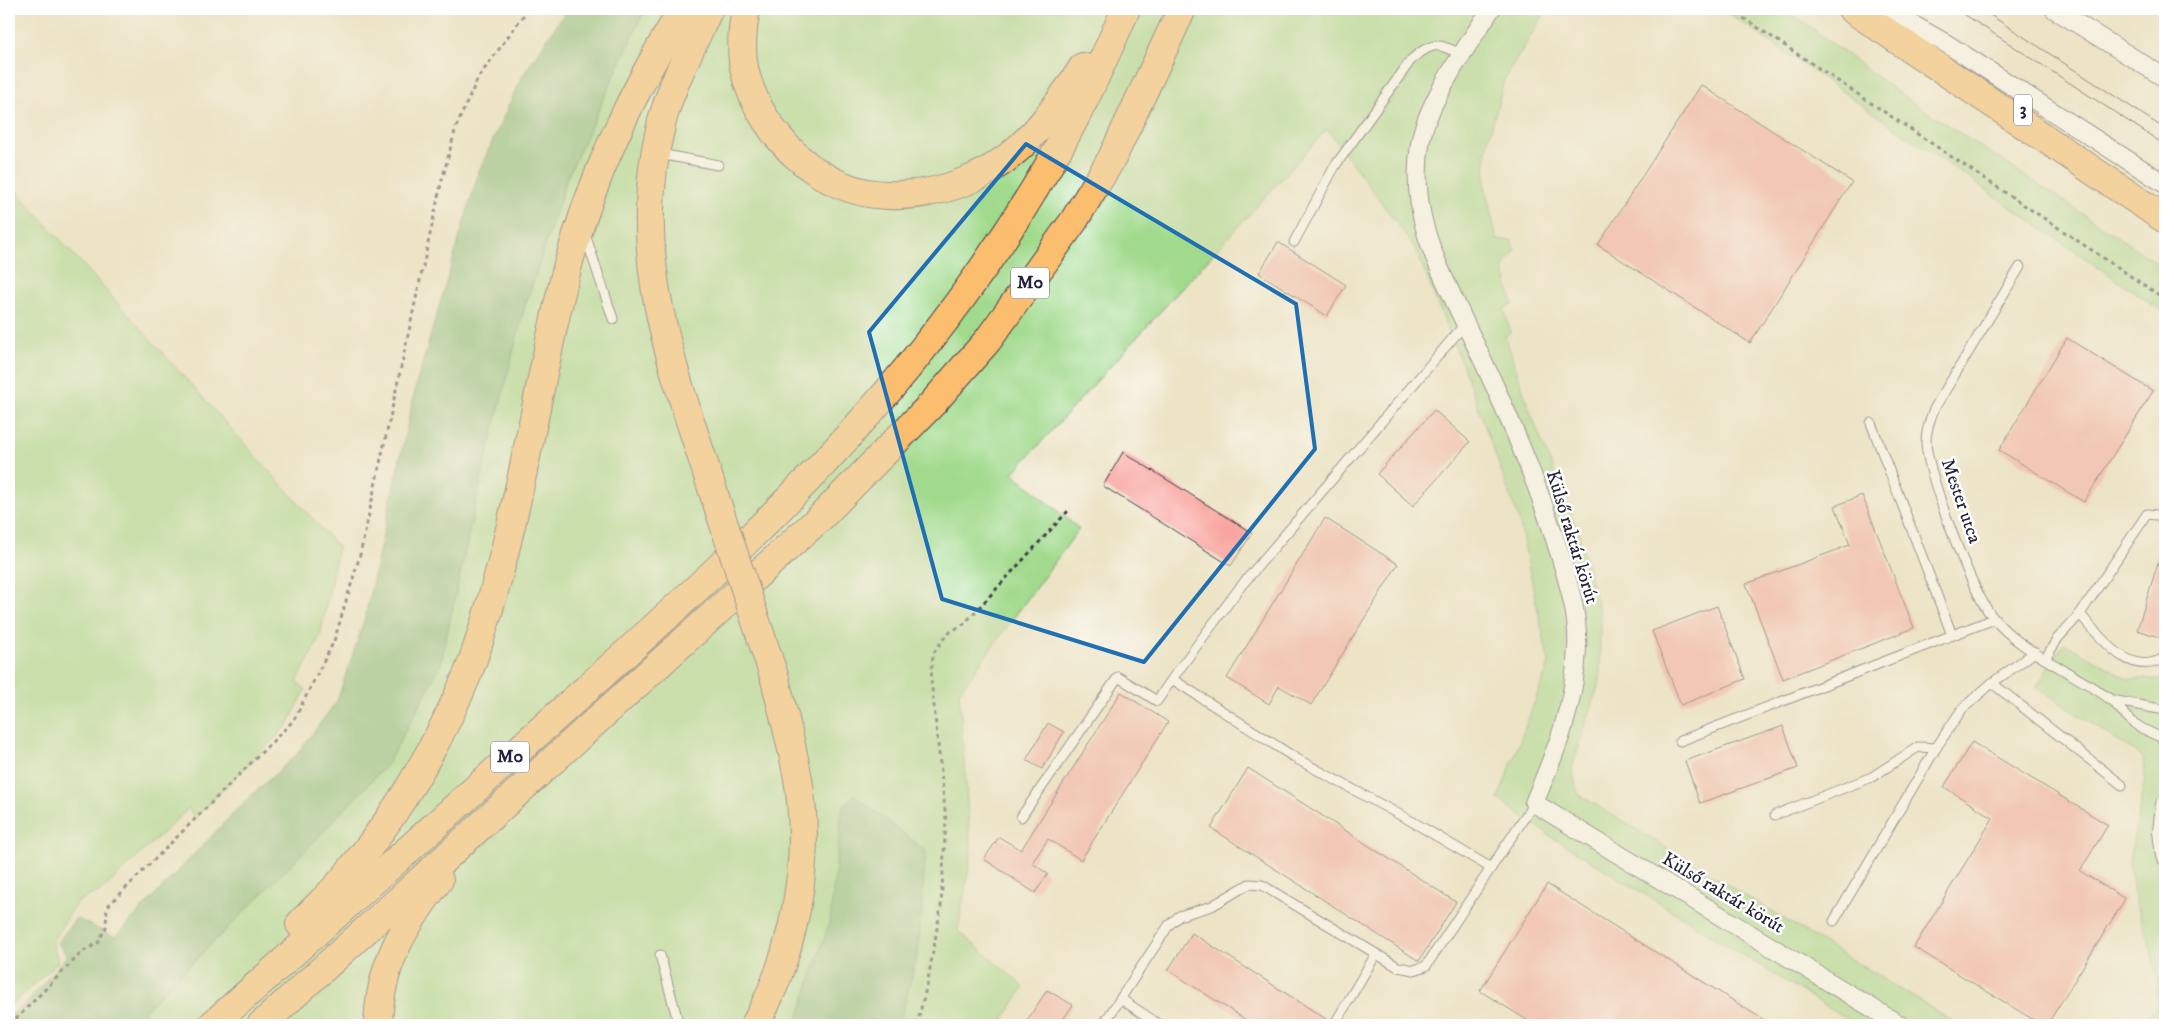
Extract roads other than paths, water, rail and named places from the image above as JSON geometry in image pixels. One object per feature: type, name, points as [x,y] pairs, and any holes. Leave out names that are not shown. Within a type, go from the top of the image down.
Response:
[{"type":"main road","points":[[746,9],[742,32],[746,75],[755,101],[765,121],[793,153],[819,173],[851,187],[887,195],[924,192],[966,181],[992,168],[1014,152],[1057,106],[1120,9]]},
{"type":"main road","name":"M0","points":[[212,1025],[681,603],[787,500],[852,433],[934,332],[993,253],[1022,209],[1047,168],[1096,76],[1126,9]]},
{"type":"main road","name":"M0","points":[[260,1025],[821,517],[932,404],[988,340],[1073,222],[1112,158],[1182,9]]},
{"type":"main road","name":"3","points":[[1852,9],[2165,219]]},
{"type":"main road","name":"3","points":[[1886,9],[2013,103],[2165,202]]},
{"type":"main road","points":[[261,982],[290,934],[344,878],[371,844],[409,786],[446,722],[469,671],[490,604],[508,537],[565,277],[581,223],[606,155],[627,106],[654,56],[702,11]]},
{"type":"main road","points":[[702,11],[662,122],[651,190],[650,228],[658,308],[669,356],[774,678],[798,780],[802,820],[801,862],[797,899],[787,947],[768,1002],[755,1025]]},
{"type":"main road","points":[[378,1025],[379,998],[391,954],[411,920],[431,892],[496,813]]},
{"type":"street","name":"Külső raktár körút","points":[[1491,9],[1432,107],[1420,142],[1417,174],[1419,202],[1426,239],[1500,398],[1536,484],[1562,561],[1574,611],[1578,646],[1574,682],[1560,741],[1534,803],[1900,1025]]},
{"type":"street","points":[[1886,9],[1947,44],[2165,184]]},
{"type":"street","points":[[2054,9],[2165,78]]},
{"type":"street","points":[[2165,804],[2162,832],[2165,856]]},
{"type":"lane","points":[[1294,242],[1335,166],[1411,60],[1425,48],[1432,45],[1442,45],[1463,54]]},
{"type":"lane","points":[[657,153],[718,165]]},
{"type":"lane","points":[[581,223],[613,319]]},
{"type":"lane","name":"Mester utca","points":[[2020,267],[1934,409],[1928,425],[1926,442],[1930,464],[1938,492],[1978,596],[1994,619],[2019,642],[2111,700]]},
{"type":"lane","points":[[1021,817],[1118,677],[1157,701],[1241,586],[1465,324]]},
{"type":"lane","points":[[1871,423],[1952,635]]},
{"type":"lane","points":[[2045,659],[2058,638],[2080,614],[2147,514],[2165,516]]},
{"type":"lane","points":[[2080,614],[2120,656],[2144,663],[2157,662],[2165,656]]},
{"type":"lane","points":[[1680,741],[1994,619]]},
{"type":"lane","points":[[1834,921],[1936,748],[1962,709],[1992,683],[2035,652]]},
{"type":"lane","points":[[1172,679],[1297,759],[1413,822],[1491,868]]},
{"type":"lane","points":[[1992,683],[2122,785]]},
{"type":"lane","points":[[2111,700],[2165,710]]},
{"type":"lane","points":[[2111,700],[2134,723],[2165,740]]},
{"type":"lane","points":[[1774,815],[1872,777],[1918,747],[1936,748]]},
{"type":"lane","points":[[1103,1025],[1169,925],[1179,916],[1212,906],[1249,884],[1262,885],[1398,967],[1414,970],[1426,966],[1534,803]]},
{"type":"lane","points":[[1334,1025],[1376,954]]},
{"type":"lane","points":[[660,955],[678,1025]]},
{"type":"lane","points":[[1121,999],[1160,1025]]},
{"type":"tram line","points":[[1956,9],[2165,145]]},
{"type":"tram line","points":[[1981,9],[2165,129]]}]
